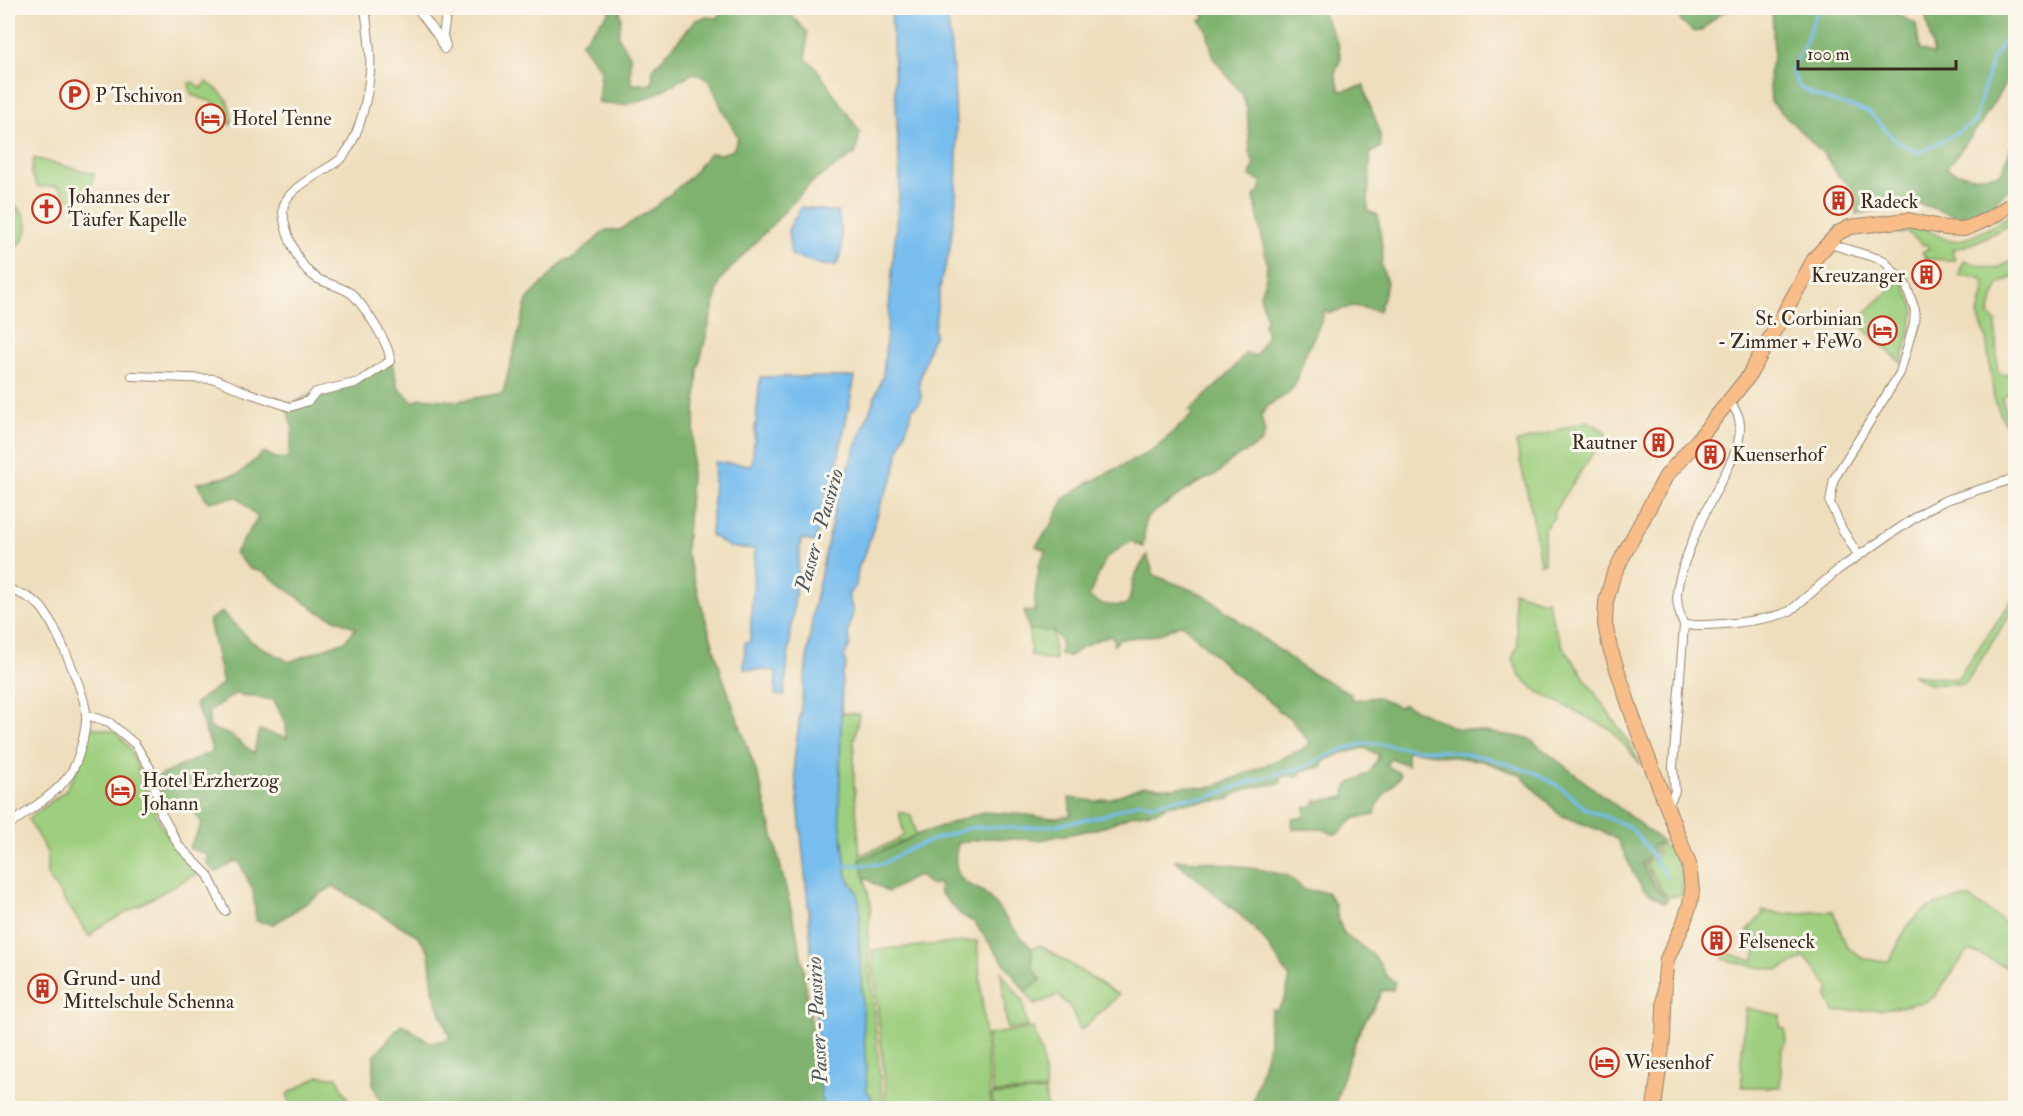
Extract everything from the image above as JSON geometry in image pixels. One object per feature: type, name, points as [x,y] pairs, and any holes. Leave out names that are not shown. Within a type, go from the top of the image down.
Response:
[{"type":"main road","points":[[1654,1108],[1664,1040],[1665,978],[1668,959],[1683,926],[1692,891],[1689,864],[1636,726],[1610,648],[1605,624],[1606,602],[1613,576],[1666,476],[1748,377],[1815,258],[1827,243],[1838,233],[1850,227],[1889,222],[1908,220],[1945,228],[1970,227],[2016,201]]},
{"type":"street","points":[[132,375],[215,379],[290,407],[308,401],[316,392],[359,382],[390,361],[386,342],[351,293],[316,278],[309,271],[289,240],[283,209],[289,196],[342,158],[350,146],[364,110],[370,56],[365,8]]},
{"type":"street","points":[[417,8],[438,36],[444,49],[446,46],[443,36],[447,8]]},
{"type":"street","points":[[1827,243],[1883,260],[1902,279],[1915,310],[1899,374],[1834,479],[1830,503],[1857,555]]},
{"type":"street","points":[[1667,803],[1675,791],[1673,766],[1683,625],[1678,612],[1679,578],[1739,438],[1738,413],[1729,402]]},
{"type":"street","points":[[1683,625],[1709,626],[1778,616],[1790,611],[1857,555],[1928,509],[1946,500],[2016,478]]},
{"type":"street","points":[[8,589],[32,599],[41,608],[66,656],[84,698],[86,716],[73,769],[62,785],[8,826]]},
{"type":"street","points":[[86,716],[109,722],[135,744],[150,768],[160,813],[179,846],[208,875],[225,911]]},
{"type":"green space","points":[[613,8],[619,8],[621,18],[618,37],[630,55],[631,84],[652,84],[653,69],[696,20],[707,17],[718,18],[723,8],[784,8],[807,32],[806,59],[816,68],[860,132],[856,153],[812,182],[720,280],[698,369],[686,552],[722,675],[760,782],[799,942],[821,1086],[822,1108],[383,1108],[373,1084],[374,1056],[402,1024],[431,1043],[450,1039],[433,990],[429,952],[418,936],[333,886],[274,924],[256,921],[253,890],[238,860],[216,872],[207,864],[208,855],[189,848],[202,823],[184,799],[165,808],[157,777],[213,751],[195,703],[223,683],[209,620],[222,612],[252,642],[289,662],[345,641],[356,628],[317,611],[263,572],[250,569],[235,553],[258,518],[238,497],[208,502],[197,483],[239,474],[264,452],[275,458],[288,459],[293,429],[286,407],[316,392],[345,387],[384,366],[390,354],[398,387],[413,402],[421,398],[457,401],[503,393],[527,300],[564,261],[573,259],[606,230],[620,230],[655,207],[690,177],[710,153],[721,154],[733,150],[738,137],[709,79],[693,73],[659,93],[636,102],[612,105],[598,102],[601,70],[581,43]],"holes":[[[235,694],[274,700],[286,725],[287,738],[259,730],[254,753],[230,735],[210,728],[208,712]]]},
{"type":"green space","points":[[1199,8],[1320,8],[1338,44],[1341,59],[1335,73],[1340,91],[1364,86],[1379,130],[1381,147],[1370,154],[1368,211],[1378,215],[1383,255],[1381,263],[1387,283],[1379,311],[1353,306],[1330,313],[1325,310],[1295,384],[1285,395],[1271,404],[1261,416],[1265,433],[1261,443],[1230,461],[1219,473],[1194,485],[1146,518],[1143,547],[1131,541],[1106,558],[1089,596],[1101,604],[1125,605],[1129,601],[1134,577],[1147,555],[1154,575],[1204,595],[1306,670],[1350,693],[1352,700],[1377,697],[1399,707],[1404,704],[1455,728],[1528,738],[1663,842],[1653,845],[1655,852],[1642,864],[1657,889],[1668,900],[1664,903],[1644,890],[1635,877],[1618,840],[1560,815],[1520,775],[1483,761],[1407,750],[1407,765],[1391,758],[1386,765],[1400,776],[1381,798],[1375,815],[1355,818],[1337,834],[1323,829],[1293,829],[1292,819],[1305,817],[1305,808],[1314,805],[1316,801],[1345,797],[1348,786],[1372,769],[1379,755],[1365,748],[1342,753],[1324,761],[1323,767],[1301,771],[1299,777],[1290,775],[1280,777],[1281,783],[1238,792],[1228,800],[1169,804],[1158,811],[1132,815],[1100,828],[1040,840],[986,838],[959,843],[956,861],[959,876],[986,894],[1019,936],[1032,948],[1032,966],[1041,980],[1025,991],[974,922],[961,915],[940,893],[939,883],[931,885],[918,875],[888,892],[864,877],[860,859],[916,835],[983,812],[1056,818],[1071,815],[1069,798],[1096,801],[1109,799],[1143,786],[1203,788],[1218,785],[1301,750],[1310,743],[1290,718],[1278,711],[1228,668],[1182,624],[1157,635],[1120,639],[1113,646],[1115,640],[1111,636],[1105,637],[1088,644],[1069,657],[1060,655],[1061,641],[1053,631],[1029,630],[1024,611],[1034,612],[1038,566],[1046,551],[1036,546],[1052,524],[1064,499],[1088,483],[1155,449],[1193,414],[1189,411],[1227,376],[1246,353],[1256,356],[1267,335],[1264,325],[1266,317],[1260,295],[1266,277],[1267,264],[1254,196],[1261,190],[1261,181],[1250,176],[1254,164],[1250,153],[1247,108],[1242,94],[1214,59],[1207,31],[1200,20],[1205,19]]},
{"type":"green space","points":[[1675,8],[1736,8],[1720,13],[1702,30],[1695,32],[1682,23]]},
{"type":"green space","points":[[1772,8],[1888,8],[1916,24],[1920,50],[1934,55],[1924,8],[2015,8],[2015,52],[2006,62],[2007,81],[1981,123],[1946,169],[1972,177],[2001,174],[2013,142],[2015,104],[2015,184],[1987,208],[1958,217],[1918,203],[1856,214],[1853,189],[1837,174],[1824,154],[1771,102],[1769,74],[1774,54]]},
{"type":"green space","points":[[193,82],[201,89],[207,82],[222,94],[230,107],[232,121],[230,125],[213,102],[191,95],[189,83]]},
{"type":"green space","points":[[34,158],[95,174],[87,196],[71,201],[57,186],[38,187],[31,173]]},
{"type":"green space","points":[[8,203],[14,205],[22,213],[27,229],[22,241],[8,255]]},
{"type":"green space","points":[[2015,212],[2015,222],[1976,242],[1952,250],[1955,260],[1927,259],[1922,252],[1929,248],[1926,244],[1923,245],[1906,231],[1902,234],[1895,231],[1893,227],[1922,228],[1952,241],[1967,238],[1985,230]]},
{"type":"green space","points":[[2015,259],[2015,276],[1999,284],[1989,316],[1996,322],[1997,369],[2002,375],[2015,369],[2015,388],[2003,398],[2003,404],[2015,443],[1994,398],[1986,337],[1978,315],[1984,282],[1979,278],[1959,275],[1963,261],[1997,269]]},
{"type":"green space","points":[[1902,279],[1915,310],[1902,363],[1858,323],[1858,319]]},
{"type":"green space","points":[[1587,421],[1607,432],[1553,513],[1555,516],[1544,529],[1544,563],[1540,564],[1532,513],[1516,443]]},
{"type":"green space","points":[[1513,591],[1543,601],[1547,600],[1562,645],[1629,743],[1641,765],[1612,730],[1538,692],[1520,676],[1512,658],[1518,646]]},
{"type":"green space","points":[[2015,596],[2015,607],[1965,684],[1929,684],[1912,675],[1957,679]]},
{"type":"green space","points":[[1049,629],[1053,631],[1055,661],[1031,656],[1029,630]]},
{"type":"green space","points":[[841,713],[859,714],[854,741],[854,783],[860,855],[896,841],[904,835],[899,812],[911,815],[916,835],[860,860],[871,905],[868,934],[869,956],[881,1089],[886,1108],[870,1108],[867,1092],[859,942],[860,910],[857,892],[847,877],[839,812]]},
{"type":"green space","points":[[92,727],[116,732],[130,749],[161,826],[181,854],[201,871],[96,929],[90,937],[47,875],[47,852],[28,819],[65,791],[77,770]]},
{"type":"green space","points":[[1656,845],[1663,845],[1667,849],[1672,846],[1683,879],[1682,895],[1668,897],[1645,864],[1658,854]]},
{"type":"green space","points":[[1175,860],[1205,861],[1263,870],[1288,876],[1305,890],[1327,892],[1335,904],[1344,934],[1371,953],[1387,977],[1395,982],[1393,990],[1381,991],[1361,1028],[1334,1108],[1251,1108],[1269,1043],[1272,1009],[1277,1010],[1285,998],[1290,978],[1263,938],[1244,918]]},
{"type":"green space","points":[[1970,898],[2007,924],[2015,924],[2015,976],[2011,974],[2011,969],[1972,951],[1967,952],[1934,997],[1928,1001],[1893,1008],[1834,1012],[1827,996],[1830,988],[1803,956],[1801,960],[1778,970],[1723,959],[1726,953],[1753,961],[1758,945],[1753,942],[1754,933],[1747,931],[1763,914],[1762,911],[1781,914],[1833,911],[1847,947],[1865,959],[1889,961],[1907,928],[1921,913],[1937,904]]},
{"type":"green space","points":[[977,941],[991,1108],[889,1108],[872,950]]},
{"type":"green space","points":[[1040,945],[1119,995],[1080,1029],[1071,1008],[1058,995],[1035,1005],[1025,991],[1041,980],[1031,966],[1032,948]]},
{"type":"green space","points":[[1001,972],[1023,1001],[1027,1027],[1007,1029]]},
{"type":"green space","points":[[1746,1008],[1780,1015],[1780,1027],[1785,1029],[1786,1044],[1782,1048],[1780,1087],[1742,1086],[1741,1061]]},
{"type":"green space","points":[[1033,1028],[1042,1056],[1046,1090],[993,1093],[987,1035]]},
{"type":"green space","points":[[319,1076],[337,1077],[352,1108],[292,1108],[287,1094]]},
{"type":"green space","points":[[1045,1091],[1047,1108],[993,1108],[992,1095]]},
{"type":"water","name":"Passer - Passirio","points":[[891,8],[947,8],[954,81],[956,199],[949,254],[942,276],[935,335],[930,344],[919,382],[921,398],[919,404],[913,408],[893,478],[882,500],[866,551],[858,568],[856,586],[848,595],[853,611],[848,632],[850,646],[844,656],[846,666],[842,675],[839,812],[847,877],[857,892],[860,910],[859,942],[867,1092],[871,1095],[870,1108],[822,1108],[808,903],[794,762],[814,606],[838,494],[883,376],[900,181]]},
{"type":"water","points":[[801,207],[838,212],[842,245],[836,265],[822,265],[791,255],[788,230]]},
{"type":"water","points":[[760,377],[855,377],[837,464],[815,542],[801,539],[784,696],[775,695],[776,671],[744,669],[745,643],[750,642],[755,549],[729,547],[711,535],[715,462],[752,465]]},
{"type":"waterway","points":[[1818,8],[1805,44],[1792,69],[1798,86],[1815,96],[1869,112],[1895,140],[1919,153],[1974,123],[1992,60],[2016,20]]},
{"type":"waterway","points":[[842,866],[882,864],[909,849],[973,827],[1024,828],[1057,825],[1102,816],[1139,802],[1152,804],[1181,798],[1207,798],[1246,783],[1303,767],[1341,750],[1373,743],[1484,757],[1536,773],[1563,789],[1586,809],[1630,827],[1667,878]]},
{"type":"place","name":"P Tschivon","points":[[74,95]]},
{"type":"place","name":"Hotel Tenne","points":[[211,118]]},
{"type":"place","name":"Radeck","points":[[1839,201]]},
{"type":"place","name":"Johannes der Täufer Kapelle","points":[[47,208]]},
{"type":"place","name":"Kreuzanger","points":[[1926,275]]},
{"type":"place","name":"St. Corbinian - Zimmer + FeWo","points":[[1883,330]]},
{"type":"place","name":"Rautner","points":[[1658,442]]},
{"type":"place","name":"Kuenserhof","points":[[1711,454]]},
{"type":"place","name":"Hotel Erzherzog Johann","points":[[121,791]]},
{"type":"place","name":"Felseneck","points":[[1717,941]]},
{"type":"place","name":"Grund- und Mittelschule Schenna","points":[[42,989]]},
{"type":"place","name":"Wiesenhof","points":[[1604,1062]]}]
